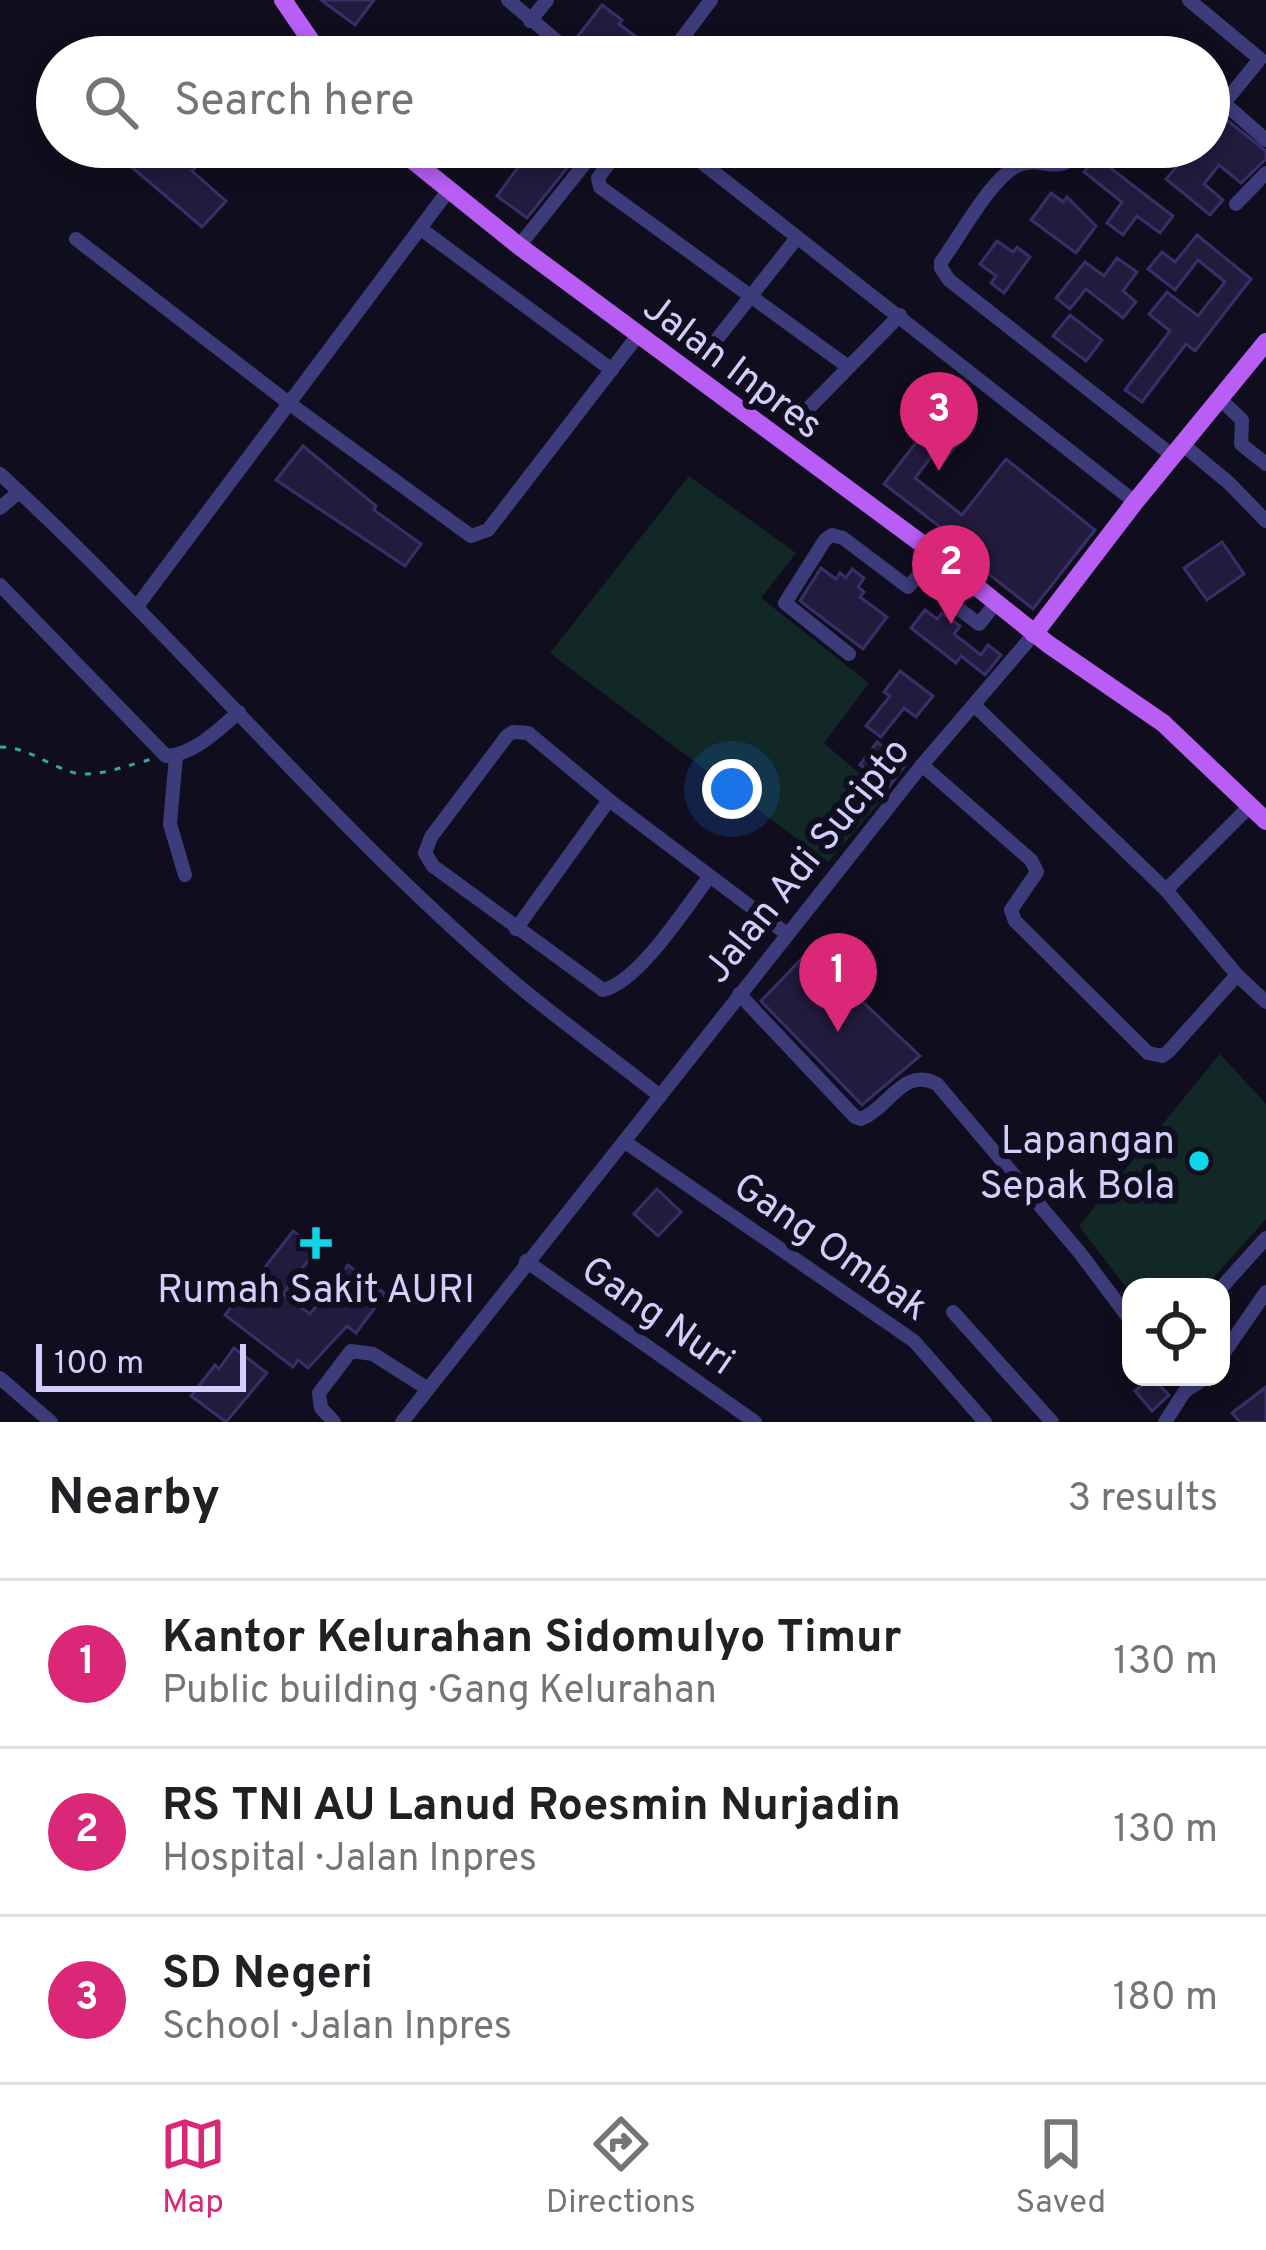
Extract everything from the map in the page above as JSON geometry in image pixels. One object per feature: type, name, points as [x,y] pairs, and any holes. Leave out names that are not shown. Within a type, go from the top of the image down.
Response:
[{"type":"main road","points":[[283,0],[308,36]]},
{"type":"main road","name":"Jalan Inpres","points":[[420,168],[937,555],[1034,634],[1163,722],[1266,820]]},
{"type":"main road","name":"Jalan Adi Sucipto","points":[[1034,634],[1266,342]]},
{"type":"street","points":[[508,0],[549,36]]},
{"type":"street","points":[[530,21],[547,0]]},
{"type":"street","points":[[683,36],[710,0]]},
{"type":"street","points":[[1190,0],[1263,56],[1230,96]]},
{"type":"street","points":[[1230,108],[1266,140]]},
{"type":"street","points":[[520,246],[581,168]]},
{"type":"street","points":[[605,168],[598,178],[600,187],[847,367]]},
{"type":"street","points":[[708,168],[1135,502]]},
{"type":"street","points":[[1015,168],[1005,174],[941,262],[949,280],[1177,450],[1229,483],[1266,521]]},
{"type":"street","points":[[1236,204],[1266,173]]},
{"type":"street","points":[[138,605],[448,191]]},
{"type":"street","points":[[421,229],[612,370]]},
{"type":"street","points":[[76,238],[290,404],[460,529],[478,536],[488,530],[639,334]]},
{"type":"street","points":[[706,353],[796,239]]},
{"type":"street","points":[[796,422],[900,315]]},
{"type":"street","points":[[1220,399],[1242,420],[1240,444],[1266,464]]},
{"type":"street","points":[[0,474],[138,605],[307,784],[508,977],[660,1096]]},
{"type":"street","points":[[0,508],[20,492]]},
{"type":"street","points":[[849,654],[785,603],[825,540],[832,535],[843,538],[908,587],[937,555]]},
{"type":"street","points":[[0,586],[171,756],[170,824],[185,875]]},
{"type":"street","points":[[942,596],[979,624],[995,603]]},
{"type":"street","name":"Jalan Adi Sucipto","points":[[402,1422],[922,765],[1034,634]]},
{"type":"street","points":[[974,705],[1166,890],[1237,975],[1266,1002]]},
{"type":"street","points":[[171,756],[202,743],[239,712]]},
{"type":"street","points":[[710,876],[620,986],[603,990],[433,866],[425,853],[431,837],[513,732],[528,733],[787,934]]},
{"type":"street","points":[[922,765],[1031,860],[1037,872],[1011,910],[1016,921],[1148,1053],[1162,1057],[1168,1052],[1237,975]]},
{"type":"street","points":[[516,929],[609,800]]},
{"type":"street","points":[[1166,890],[1251,805]]},
{"type":"street","points":[[739,994],[854,1117],[870,1115],[908,1081],[920,1078],[938,1084],[1122,1310]]},
{"type":"street","name":"Gang Ombak","points":[[625,1142],[914,1341],[985,1422]]},
{"type":"street","points":[[1230,1278],[1266,1238]]},
{"type":"street","name":"Gang Nuri","points":[[526,1261],[754,1422]]},
{"type":"street","points":[[1230,1344],[1266,1292]]},
{"type":"street","points":[[953,1312],[1052,1422]]},
{"type":"street","points":[[334,1422],[321,1408],[319,1393],[351,1351],[373,1354],[428,1390]]},
{"type":"street","points":[[0,1378],[51,1422]]},
{"type":"street","points":[[1181,1386],[1185,1391]]},
{"type":"street","points":[[1165,1422],[1193,1386]]},
{"type":"path","points":[[0,747],[26,750],[74,773],[88,774],[171,756]]},
{"type":"green space","points":[[689,476],[796,553],[761,598],[869,683],[824,743],[885,796],[828,862],[550,653]]},
{"type":"green space","name":"Lapangan Sepak Bola","points":[[1220,1054],[1266,1104],[1266,1219],[1213,1278],[1122,1278],[1122,1282],[1079,1226]]},
{"type":"building","points":[[321,0],[374,0],[355,25]]},
{"type":"building","points":[[602,5],[635,36],[578,36]]},
{"type":"building","points":[[1230,123],[1266,151],[1266,159],[1241,183],[1223,168],[1230,168]]},
{"type":"building","points":[[133,168],[195,168],[192,171],[226,201],[202,227]]},
{"type":"building","points":[[518,168],[567,168],[527,218],[497,196]]},
{"type":"building","points":[[1110,168],[1173,216],[1160,233],[1137,216],[1123,235],[1107,223],[1122,202],[1084,172]]},
{"type":"building","points":[[1176,168],[1217,168],[1204,184],[1223,200],[1210,215],[1166,179]]},
{"type":"building","points":[[1051,193],[1063,202],[1067,197],[1096,226],[1076,253],[1031,220]]},
{"type":"building","points":[[1197,235],[1251,279],[1195,351],[1186,344],[1142,402],[1125,390],[1170,331],[1149,314],[1167,292],[1198,316],[1225,282],[1198,260],[1175,290],[1148,269],[1162,252],[1175,262]]},
{"type":"building","points":[[997,241],[1030,257],[1004,293],[991,283],[996,276],[980,264]]},
{"type":"building","points":[[1117,258],[1137,272],[1123,291],[1136,302],[1123,318],[1086,289],[1070,309],[1056,298],[1085,262],[1104,276]]},
{"type":"building","points":[[1070,315],[1102,340],[1086,361],[1053,336]]},
{"type":"building","points":[[932,422],[958,443],[945,460],[935,452],[915,478],[962,515],[1006,459],[1095,530],[1033,609],[884,484]]},
{"type":"building","points":[[303,446],[376,506],[374,510],[421,544],[405,566],[276,480]]},
{"type":"building","points":[[1222,542],[1244,574],[1207,600],[1184,568]]},
{"type":"building","points":[[821,568],[836,579],[840,573],[846,578],[852,569],[864,578],[858,587],[864,592],[860,597],[887,617],[863,649],[800,601]]},
{"type":"building","points":[[925,610],[937,619],[942,613],[960,626],[954,634],[981,655],[988,645],[1001,655],[985,675],[961,656],[956,663],[911,628]]},
{"type":"building","points":[[900,671],[933,696],[916,717],[904,708],[881,737],[866,726],[890,696],[884,692]]},
{"type":"building","points":[[877,742],[906,764],[889,787],[860,765]]},
{"type":"building","points":[[809,951],[920,1056],[862,1105],[761,1001]]},
{"type":"building","points":[[657,1189],[681,1212],[658,1236],[634,1214]]},
{"type":"building","points":[[293,1231],[317,1249],[283,1294],[310,1314],[348,1265],[385,1294],[356,1333],[347,1326],[308,1368],[298,1360],[293,1367],[225,1315],[243,1291],[258,1302],[271,1285],[259,1275]]},
{"type":"building","points":[[234,1348],[267,1373],[226,1422],[191,1396]]},
{"type":"building","points":[[1141,1386],[1160,1386],[1169,1395],[1152,1411],[1135,1391]]},
{"type":"building","points":[[1266,1387],[1266,1422],[1240,1422],[1232,1413]]},
{"type":"place","name":"SD Negeri","points":[[939,471]]},
{"type":"place","name":"RS TNI AU Lanud Roesmin Nurjadin","points":[[951,624]]},
{"type":"place","name":"Kantor Kelurahan Sidomulyo Timur","points":[[838,1032]]},
{"type":"place","name":"Lapangan Sepak Bola","points":[[1199,1161]]},
{"type":"place","name":"Rumah Sakit AURI","points":[[316,1243]]}]
